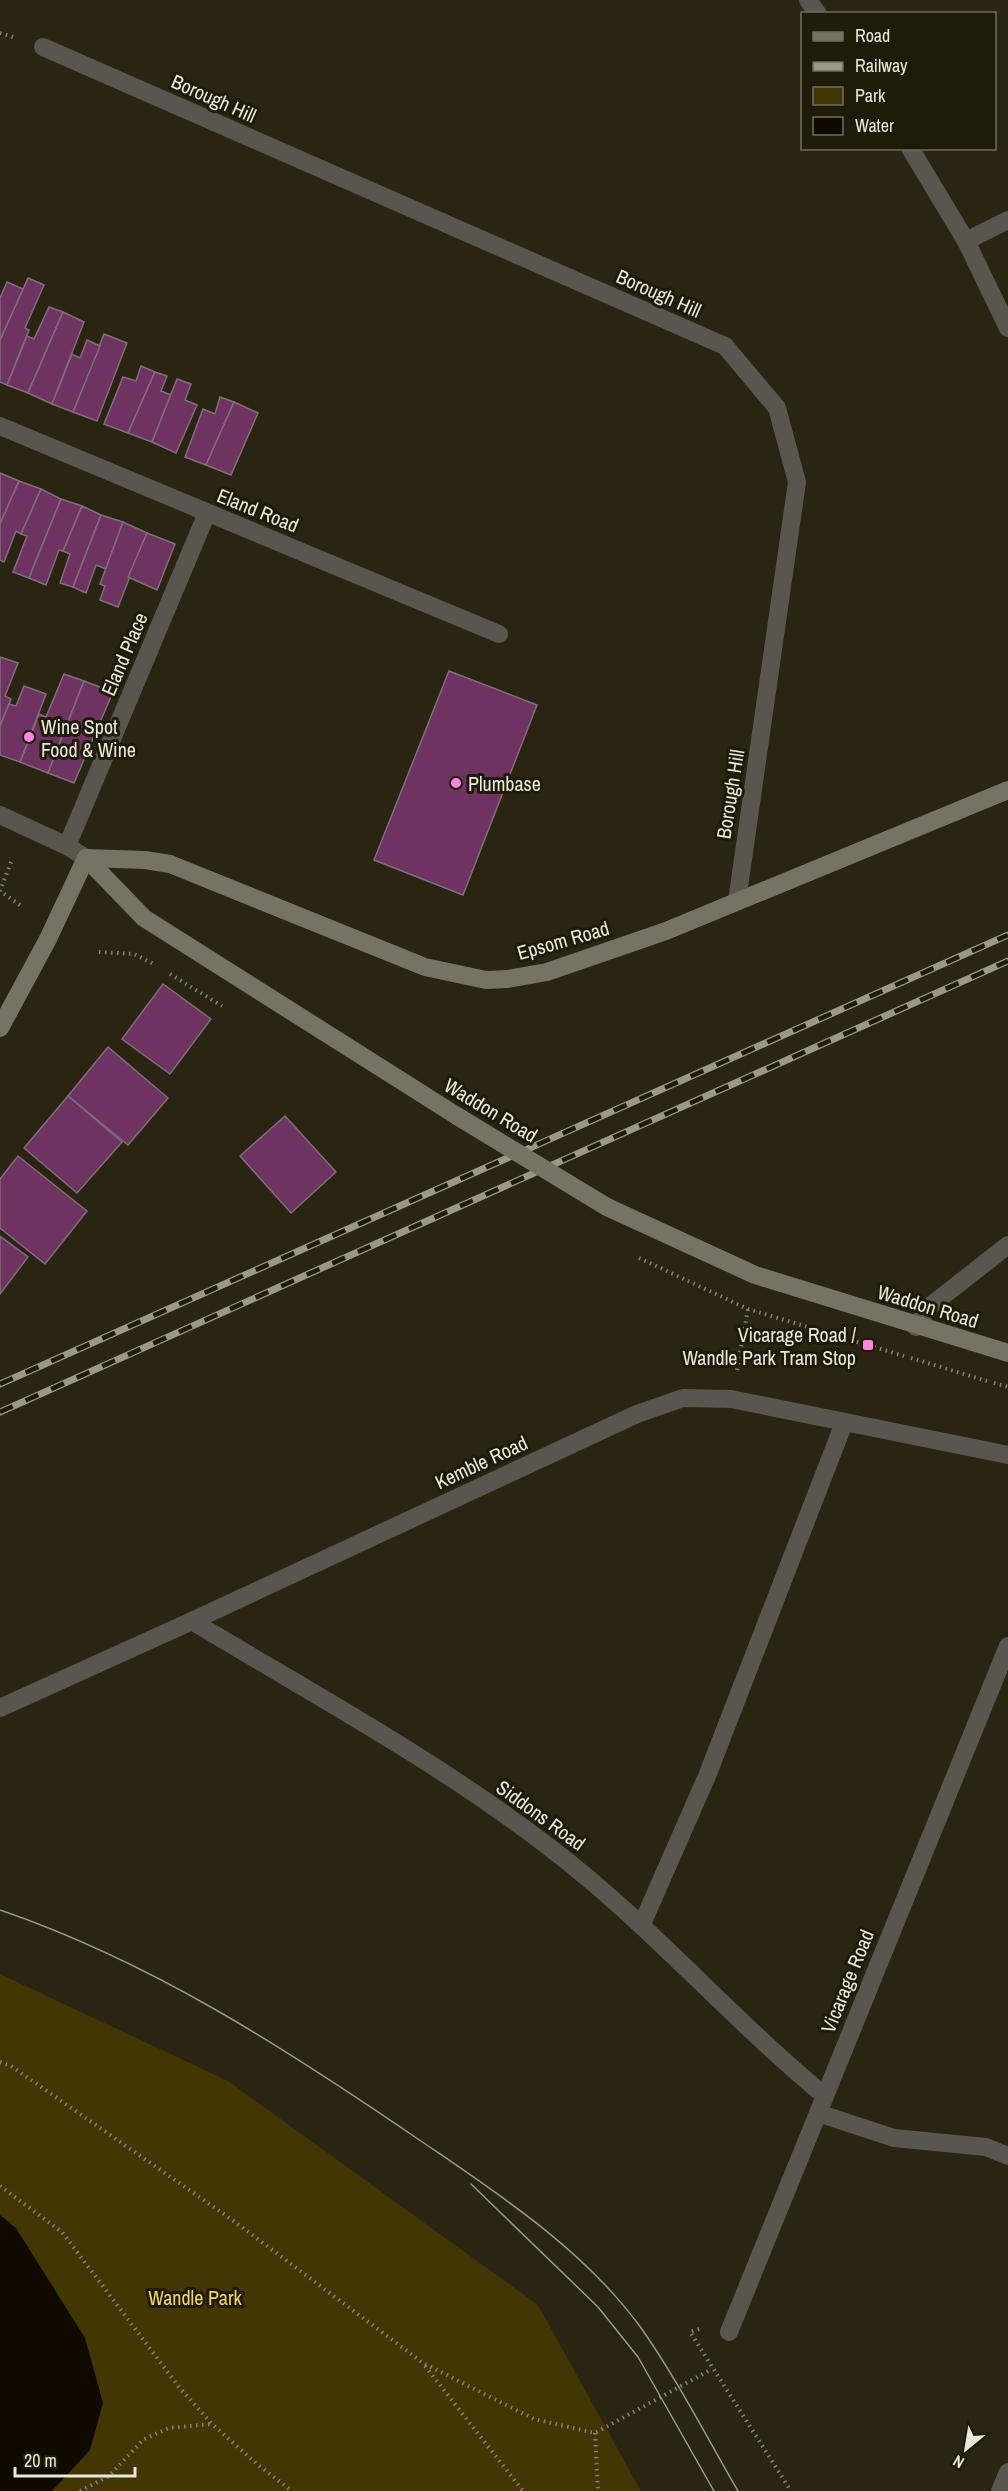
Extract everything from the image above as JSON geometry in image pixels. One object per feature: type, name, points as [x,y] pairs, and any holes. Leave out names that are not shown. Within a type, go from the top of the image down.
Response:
[{"type":"street","name":"Borough Hill","points":[[43,47],[725,346],[777,408],[797,482],[781,611],[737,901]]},
{"type":"street","points":[[911,150],[966,241],[1008,328]]},
{"type":"street","points":[[966,241],[1008,220]]},
{"type":"street","name":"Eland Road","points":[[0,426],[499,634]]},
{"type":"street","name":"Eland Place","points":[[67,846],[207,513]]},
{"type":"street","name":"Epsom Road","points":[[86,858],[145,860],[170,864],[425,967],[486,980],[508,979],[555,969],[666,931],[1008,790]]},
{"type":"street","name":"Waddon Road","points":[[0,815],[67,846],[86,858],[144,918],[457,1116],[607,1207],[755,1275],[916,1327],[1008,1353]]},
{"type":"street","points":[[0,1028],[48,939],[86,858]]},
{"type":"street","points":[[916,1327],[929,1307],[1008,1245]]},
{"type":"street","name":"Kemble Road","points":[[0,1708],[637,1414],[683,1398],[731,1399],[1008,1455]]},
{"type":"street","points":[[642,1924],[707,1776],[844,1423]]},
{"type":"street","name":"Siddons Road","points":[[192,1621],[405,1747],[548,1846],[642,1924],[825,2096]]},
{"type":"street","name":"Vicarage Road","points":[[729,2332],[1008,1646]]},
{"type":"street","points":[[818,2113],[894,2138],[986,2147],[1008,2156]]},
{"type":"street","points":[[1000,2491],[1008,2472]]},
{"type":"path","points":[[11,862],[0,891],[20,904]]},
{"type":"path","points":[[736,1376],[748,1309],[1008,1388]]},
{"type":"path","points":[[0,2062],[10,2066],[231,2219],[423,2363],[534,2419],[595,2433],[712,2369],[777,2465],[791,2491]]},
{"type":"path","points":[[0,2186],[62,2232],[179,2387],[212,2424],[292,2491]]},
{"type":"path","points":[[423,2363],[524,2491]]},
{"type":"path","points":[[80,2491],[109,2476],[144,2439],[169,2428],[212,2424]]},
{"type":"path","points":[[595,2433],[598,2491]]},
{"type":"green space","name":"Wandle Park","points":[[0,1974],[228,2081],[538,2305],[641,2491],[0,2491]]},
{"type":"water","points":[[0,2215],[16,2228],[85,2338],[103,2403],[90,2450],[52,2491],[0,2491]]},
{"type":"building","points":[[28,278],[44,285],[25,328],[29,330],[7,385],[0,382],[0,340]]},
{"type":"building","points":[[7,282],[23,289],[0,340],[0,298]]},
{"type":"building","points":[[49,307],[63,312],[28,393],[7,385],[27,336],[34,339]]},
{"type":"building","points":[[63,312],[84,322],[52,404],[28,393]]},
{"type":"building","points":[[104,334],[127,343],[97,421],[73,412]]},
{"type":"building","points":[[87,340],[100,346],[73,412],[52,404],[72,354],[80,358]]},
{"type":"building","points":[[141,366],[155,372],[128,433],[104,424],[123,377],[136,381]]},
{"type":"building","points":[[155,372],[167,376],[161,391],[171,395],[152,442],[128,433]]},
{"type":"building","points":[[177,379],[191,384],[185,400],[197,405],[176,453],[152,442]]},
{"type":"building","points":[[220,397],[234,402],[206,465],[185,457],[203,409],[215,414]]},
{"type":"building","points":[[234,402],[258,413],[231,475],[206,465]]},
{"type":"building","points":[[0,473],[19,481],[0,524]]},
{"type":"building","points":[[19,481],[41,489],[21,534],[16,531],[4,562],[0,560],[0,524]]},
{"type":"building","points":[[41,489],[61,499],[29,578],[13,572],[27,536],[21,534]]},
{"type":"building","points":[[61,499],[82,506],[63,551],[59,550],[46,585],[29,578]]},
{"type":"building","points":[[82,506],[101,515],[73,587],[60,583],[70,554],[63,551]]},
{"type":"building","points":[[101,515],[123,522],[106,569],[96,565],[86,593],[73,587]]},
{"type":"building","points":[[123,522],[147,533],[118,607],[100,600],[105,586],[100,584]]},
{"type":"building","points":[[147,533],[175,544],[157,590],[128,577]]},
{"type":"building","points":[[0,657],[18,663],[5,696],[11,699],[0,726]]},
{"type":"building","name":"Plumbase","points":[[449,671],[537,705],[463,895],[374,860]]},
{"type":"building","points":[[64,674],[84,681],[48,773],[20,762],[39,714],[46,717]]},
{"type":"building","points":[[84,681],[113,692],[74,783],[48,773]]},
{"type":"building","points":[[24,686],[46,694],[20,762],[0,755],[0,726],[9,704],[16,706]]},
{"type":"building","points":[[163,984],[211,1019],[170,1074],[122,1039]]},
{"type":"building","points":[[108,1047],[168,1098],[128,1145],[68,1096]]},
{"type":"building","points":[[68,1096],[122,1142],[77,1193],[24,1148]]},
{"type":"building","points":[[285,1116],[336,1172],[291,1213],[240,1156]]},
{"type":"building","points":[[18,1156],[87,1211],[45,1264],[0,1228],[0,1179]]},
{"type":"building","points":[[0,1236],[28,1257],[0,1294]]},
{"type":"tram line","points":[[0,1910],[111,1955],[216,2010],[368,2105],[478,2180],[536,2223],[591,2271],[639,2325],[678,2386],[738,2491]]},
{"type":"tram line","points":[[471,2184],[598,2307],[638,2357],[714,2491]]},
{"type":"railway","points":[[0,1384],[1008,935]]},
{"type":"railway","points":[[0,1412],[1008,961]]},
{"type":"place","name":"Wine Spot Food & Wine","points":[[29,737]]},
{"type":"place","name":"Plumbase","points":[[456,783]]},
{"type":"place","name":"Vicarage Road / Wandle Park Tram Stop","points":[[868,1345]]}]
